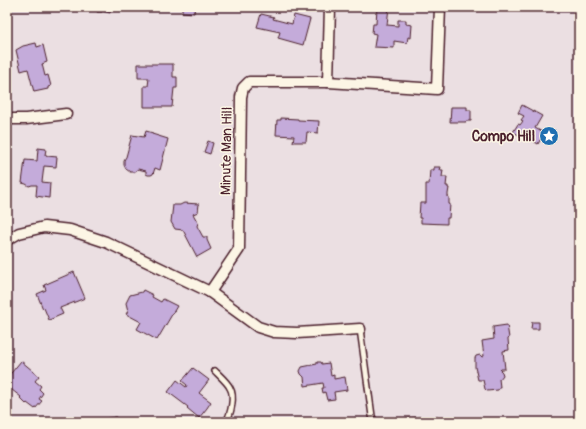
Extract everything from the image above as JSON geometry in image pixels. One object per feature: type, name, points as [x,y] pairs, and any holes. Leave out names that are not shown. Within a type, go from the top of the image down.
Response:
[{"type":"street","points":[[328,82],[330,7]]},
{"type":"street","name":"Minute Man Hill","points":[[210,292],[239,249],[241,97],[243,88],[249,82],[328,82],[437,89],[440,7]]},
{"type":"street","points":[[7,119],[26,119],[66,114]]},
{"type":"street","points":[[7,240],[19,233],[44,227],[70,230],[106,242],[210,292],[258,327],[274,332],[297,333],[360,329]]},
{"type":"lane","points":[[360,329],[372,416],[374,421],[377,422]]},
{"type":"lane","points":[[215,371],[231,388],[231,411],[226,422]]},
{"type":"lane","points":[[408,422],[435,420]]},
{"type":"building","points":[[90,7],[111,7],[110,13],[102,11],[97,12],[98,8]]},
{"type":"building","points":[[182,7],[195,7],[194,13],[182,12]]},
{"type":"building","points":[[377,7],[389,7],[387,25],[398,26],[398,20],[406,20],[406,24],[412,25],[411,38],[408,37],[407,43],[394,41],[394,48],[374,47],[376,34],[372,33],[373,24],[376,24]]},
{"type":"building","points":[[261,14],[292,24],[294,15],[310,19],[303,45],[278,38],[280,32],[257,27]]},
{"type":"building","points":[[36,43],[37,47],[43,45],[47,62],[42,64],[45,76],[48,75],[51,86],[48,87],[48,89],[34,92],[28,69],[21,71],[16,50],[23,46]]},
{"type":"building","points":[[138,64],[173,64],[173,77],[177,77],[177,88],[174,88],[172,107],[144,107],[144,86],[148,86],[149,78],[138,78]]},
{"type":"building","points":[[522,105],[542,116],[535,128],[544,133],[538,144],[520,133],[519,135],[513,132],[518,124],[520,125],[523,121],[521,120],[524,116],[518,113]]},
{"type":"building","points":[[451,107],[467,107],[467,110],[471,110],[471,121],[450,122]]},
{"type":"building","points":[[281,118],[319,121],[318,133],[307,132],[306,142],[293,142],[294,136],[276,135],[277,120],[281,120]]},
{"type":"building","points":[[146,131],[168,139],[160,170],[155,168],[153,174],[151,175],[146,174],[146,171],[138,169],[134,172],[130,172],[124,165],[124,160],[132,135],[144,137]]},
{"type":"building","points":[[208,141],[213,143],[210,154],[204,152]]},
{"type":"building","points":[[38,148],[46,149],[45,155],[47,156],[57,157],[56,167],[44,166],[42,182],[50,183],[49,198],[36,196],[37,185],[29,186],[22,183],[25,160],[37,161]]},
{"type":"building","points":[[434,167],[441,167],[440,170],[443,170],[442,177],[447,177],[446,186],[449,188],[448,197],[450,204],[447,224],[421,223],[421,218],[419,218],[420,203],[426,203],[426,184],[429,184],[430,170],[434,170]]},
{"type":"building","points":[[184,203],[199,204],[198,212],[193,214],[203,237],[207,237],[211,249],[197,257],[183,230],[175,229],[171,222],[173,205],[180,205]]},
{"type":"building","points":[[74,272],[85,298],[60,308],[63,314],[49,320],[37,294],[46,290],[44,285]]},
{"type":"building","points":[[143,290],[153,295],[152,297],[161,302],[163,299],[177,306],[157,340],[137,329],[141,322],[126,314],[128,311],[126,303],[130,295],[142,292]]},
{"type":"building","points":[[532,322],[539,322],[539,329],[531,329]]},
{"type":"building","points":[[507,325],[509,350],[503,351],[505,369],[500,370],[503,375],[499,379],[500,387],[498,390],[487,391],[483,380],[478,380],[475,367],[475,358],[476,356],[480,355],[482,357],[484,356],[482,341],[494,339],[493,327]]},
{"type":"building","points":[[21,361],[39,376],[35,381],[41,386],[39,389],[43,393],[39,399],[42,401],[35,409],[27,403],[26,404],[20,398],[21,397],[7,386],[7,378]]},
{"type":"building","points":[[317,362],[321,362],[322,364],[329,363],[331,376],[334,375],[334,379],[345,377],[347,390],[334,392],[335,399],[327,400],[325,392],[323,393],[323,383],[305,386],[304,377],[300,371],[302,367],[317,364]]},
{"type":"building","points":[[193,368],[209,380],[199,393],[211,402],[199,418],[187,408],[188,407],[168,392],[177,380],[186,387],[187,385],[182,381]]},
{"type":"building","points":[[116,417],[117,422],[93,422],[97,420]]},
{"type":"place","name":"Compo Hill","points":[[549,136]]}]
